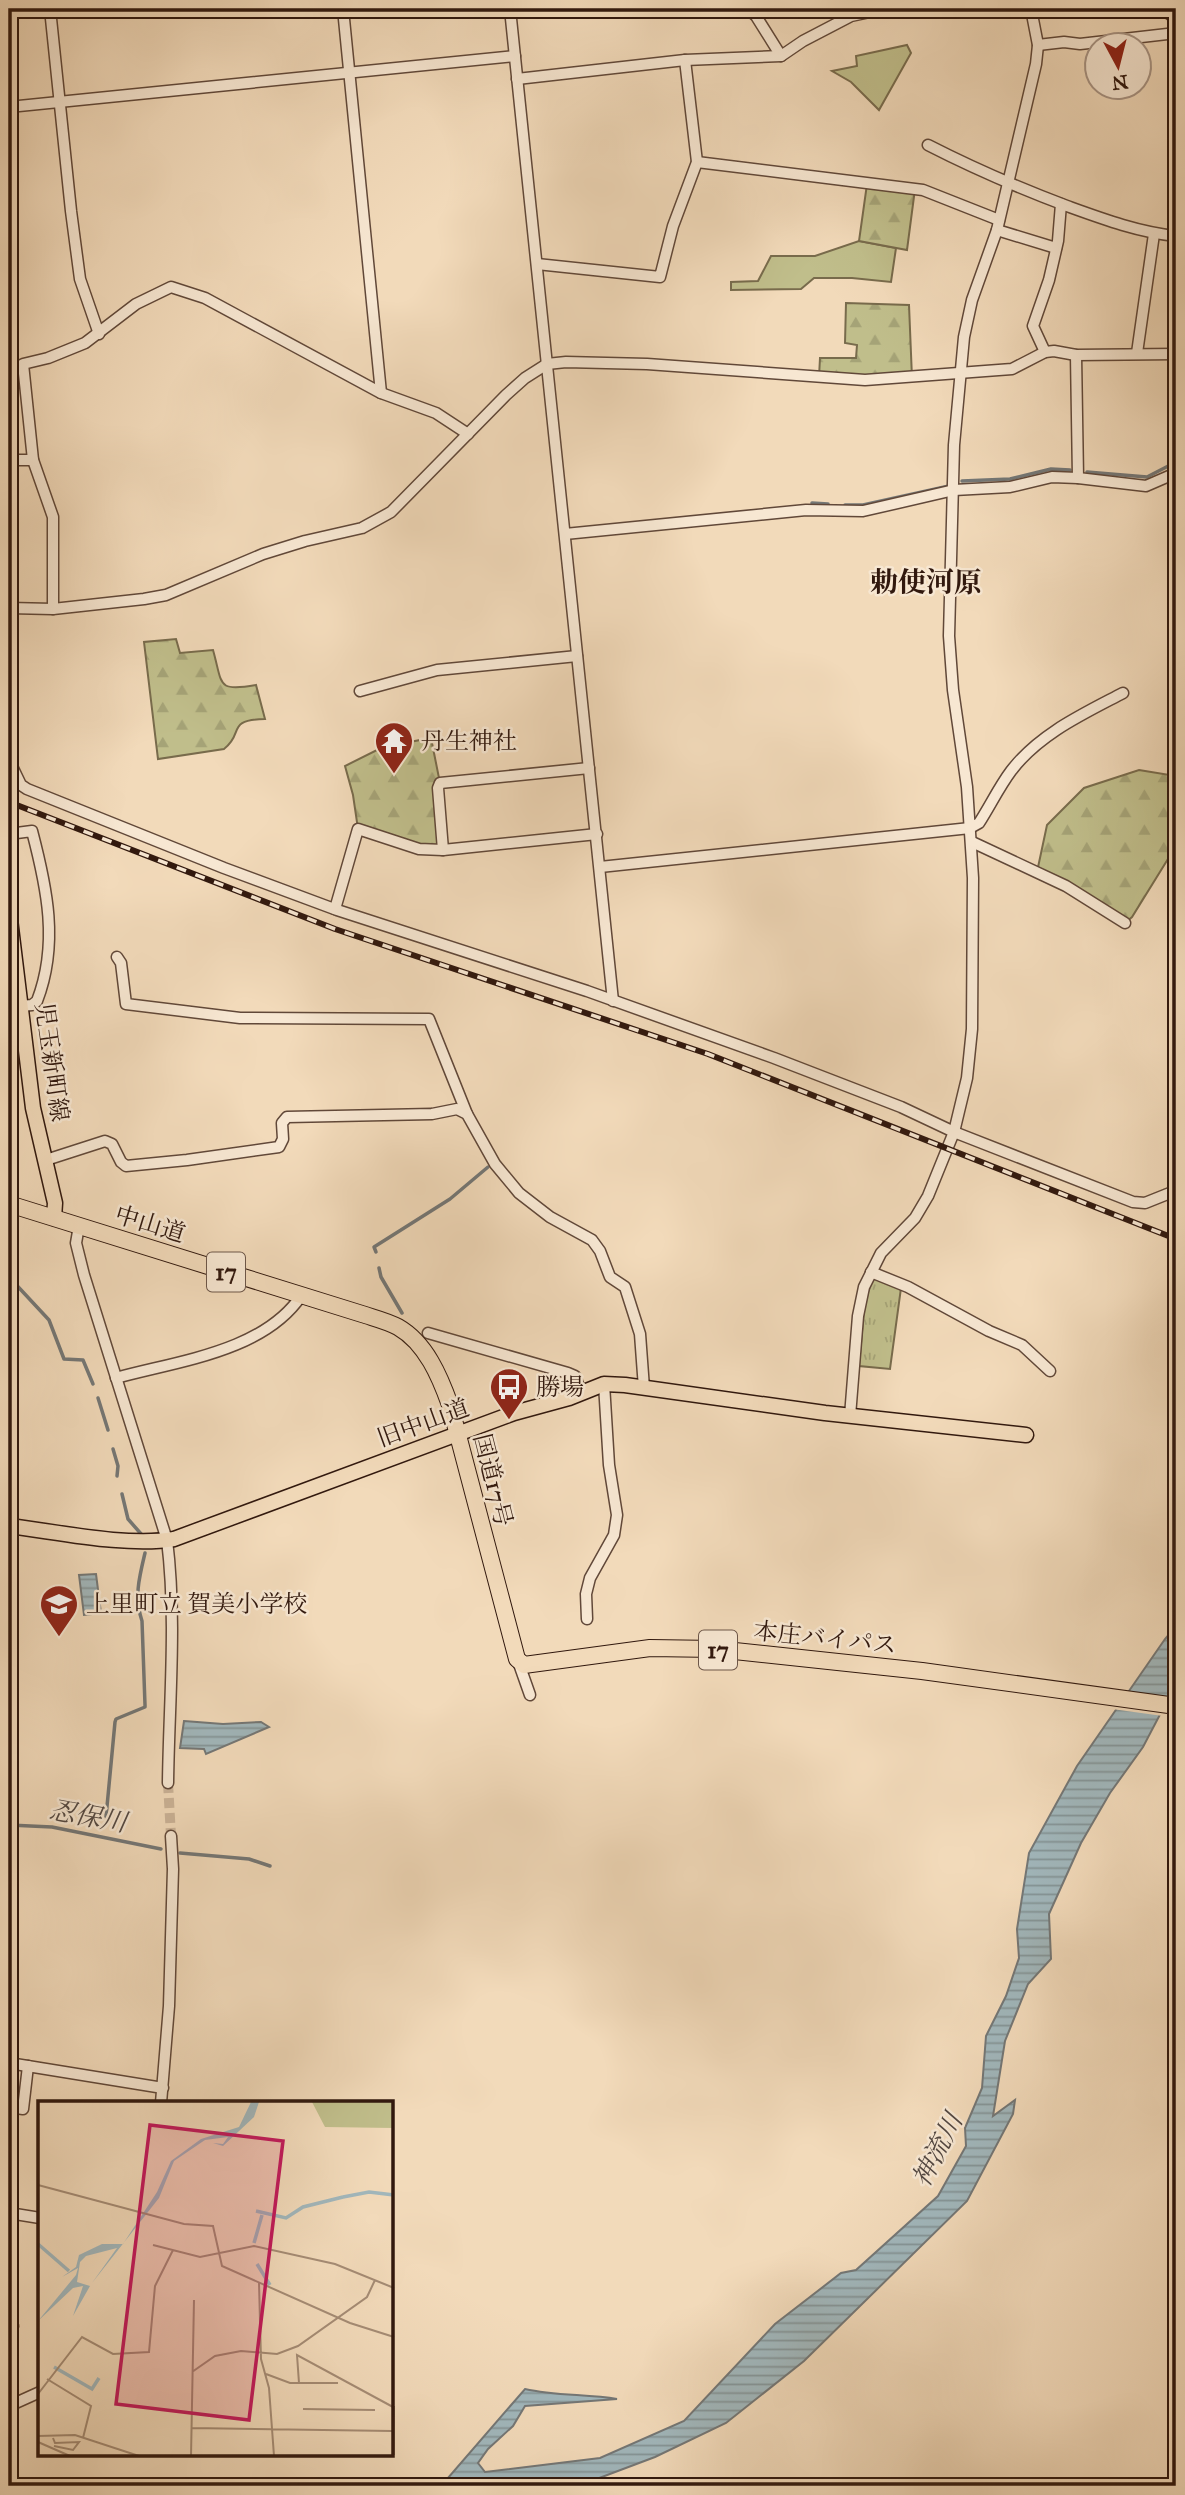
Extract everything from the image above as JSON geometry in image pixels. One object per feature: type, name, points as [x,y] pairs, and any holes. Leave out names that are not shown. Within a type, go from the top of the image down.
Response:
[{"type":"highway","name":"中山道","points":[[9,1204],[397,1326]]},
{"type":"highway","name":"国道17号","points":[[397,1326],[418,1344],[439,1374],[458,1435],[517,1659]]},
{"type":"highway","name":"本庄バイパス","points":[[517,1659],[527,1666],[575,1656],[650,1648],[716,1649],[922,1671],[1176,1706]]},
{"type":"main road","name":"児玉新町線","points":[[9,912],[15,1007],[33,1108],[55,1203],[54,1219]]},
{"type":"main road","name":"旧中山道","points":[[9,1526],[127,1541],[167,1540],[529,1408],[604,1384],[849,1416],[1026,1435]]},
{"type":"street","points":[[50,9],[80,279],[99,334]]},
{"type":"street","points":[[343,9],[381,393]]},
{"type":"street","points":[[510,9],[614,1001]]},
{"type":"street","points":[[748,9],[756,16],[781,56]]},
{"type":"street","points":[[517,79],[685,60],[781,56],[803,41],[851,16],[884,9]]},
{"type":"street","points":[[849,1416],[858,1316],[864,1287],[881,1253],[915,1217],[928,1196],[954,1132],[967,1078],[972,1030],[974,921],[972,842],[950,659],[954,445],[959,374],[972,299],[998,225],[1038,45],[1031,9]]},
{"type":"street","points":[[1163,9],[1176,19]]},
{"type":"street","points":[[1038,45],[1064,42],[1080,44],[1176,33]]},
{"type":"street","points":[[9,107],[515,56]]},
{"type":"street","points":[[537,264],[660,277],[673,226],[697,162],[685,60]]},
{"type":"street","points":[[928,145],[1008,184],[1106,221],[1154,234],[1176,236]]},
{"type":"street","points":[[697,162],[768,173],[923,190],[998,225],[1056,248]]},
{"type":"street","points":[[1045,352],[1032,326],[1046,289],[1056,248],[1061,204]]},
{"type":"street","points":[[1137,353],[1154,234]]},
{"type":"street","points":[[53,609],[53,517],[33,460],[23,364],[48,358],[85,342],[136,304],[171,286],[205,298],[381,393],[436,413],[468,434]]},
{"type":"street","points":[[9,608],[53,609],[166,595],[263,554],[362,528],[391,512],[525,378],[547,364],[566,362],[647,365],[865,380],[1012,369],[1045,352],[1054,351],[1076,355],[1176,354]]},
{"type":"street","points":[[1076,355],[1078,478]]},
{"type":"street","points":[[9,460],[33,460]]},
{"type":"street","points":[[565,534],[806,510],[863,511],[954,490],[1010,488],[1052,477],[1146,486],[1176,473]]},
{"type":"street","points":[[360,691],[437,670],[577,656]]},
{"type":"street","points":[[600,867],[970,828],[979,823],[1012,770],[1042,740],[1059,727],[1123,693]]},
{"type":"street","points":[[9,760],[22,785],[27,789],[224,868],[335,909],[614,1001],[901,1107],[954,1132],[1138,1203],[1159,1199],[1175,1191]]},
{"type":"street","points":[[443,850],[438,788],[440,783],[589,768]]},
{"type":"street","points":[[335,909],[358,829],[419,849],[443,850],[597,834]]},
{"type":"street","points":[[9,834],[32,831],[47,891],[51,921],[51,937],[39,998],[32,1005],[15,1007]]},
{"type":"street","points":[[972,842],[1066,886],[1125,923]]},
{"type":"street","points":[[117,957],[121,963],[127,1004],[240,1018],[429,1019],[467,1114],[495,1164],[519,1193],[550,1217],[592,1240],[600,1251],[610,1277],[628,1291],[639,1334],[644,1388]]},
{"type":"street","points":[[46,1160],[105,1141],[112,1144],[122,1164],[129,1167],[276,1148],[283,1142],[282,1121],[289,1117],[432,1114],[457,1109],[467,1114]]},
{"type":"street","points":[[79,1226],[76,1238],[78,1250],[167,1540],[171,1569],[172,1636],[168,1783]]},
{"type":"street","points":[[871,1272],[908,1287],[989,1331],[1022,1345],[1050,1371]]},
{"type":"street","points":[[116,1378],[211,1353],[252,1337],[286,1315],[301,1296]]},
{"type":"street","points":[[428,1333],[568,1373],[575,1377],[581,1393]]},
{"type":"street","points":[[587,1619],[586,1594],[590,1578],[614,1535],[617,1515],[609,1465],[604,1384]]},
{"type":"street","points":[[517,1659],[530,1695]]},
{"type":"street","points":[[161,2101],[169,2006],[173,1869],[171,1836]]},
{"type":"street","points":[[9,2063],[163,2088]]},
{"type":"street","points":[[9,2107],[23,2109],[27,2066]]},
{"type":"street","points":[[9,2213],[38,2218]]},
{"type":"street","points":[[9,2406],[38,2393]]},
{"type":"green space","points":[[907,45],[911,53],[879,110],[851,82],[832,71],[857,66],[856,56]]},
{"type":"green space","points":[[867,184],[915,189],[907,250],[859,241]]},
{"type":"green space","points":[[859,241],[896,248],[891,282],[814,278],[801,289],[731,290],[731,282],[758,281],[771,256],[815,256]]},
{"type":"green space","points":[[846,303],[909,305],[912,378],[819,377],[820,358],[856,358],[857,345],[845,343]]},
{"type":"green space","points":[[176,639],[180,653],[213,650],[220,678],[227,686],[256,685],[265,719],[240,725],[234,738],[224,749],[158,759],[144,642]]},
{"type":"green space","points":[[431,738],[440,783],[443,850],[358,829],[345,766],[383,747]]},
{"type":"green space","points":[[1139,770],[1176,776],[1176,846],[1132,917],[1125,923],[1037,872],[1047,825],[1084,788]]},
{"type":"green space","points":[[876,1278],[901,1288],[890,1369],[859,1366],[864,1309],[871,1280]]},
{"type":"water","points":[[96,1574],[101,1613],[84,1615],[79,1575]]},
{"type":"water","points":[[1176,1626],[1176,1684],[1143,1747],[1110,1793],[1081,1843],[1049,1914],[1051,1959],[1028,1984],[1005,2041],[993,2116],[1015,2100],[1013,2114],[967,2201],[804,2361],[726,2423],[655,2457],[594,2480],[556,2486],[441,2486],[525,2389],[617,2399],[525,2406],[513,2426],[488,2449],[478,2463],[485,2472],[600,2458],[684,2421],[775,2324],[841,2273],[856,2270],[938,2196],[966,2146],[965,2128],[982,2088],[986,2036],[1006,1996],[1019,1958],[1017,1929],[1029,1853],[1077,1766]]},
{"type":"water","points":[[184,1721],[223,1724],[261,1722],[269,1727],[206,1754],[204,1749],[180,1748]]},
{"type":"pier","points":[[1123,1693],[1172,1699],[1163,1716],[1112,1709]]},
{"type":"waterway","points":[[1087,472],[1147,477],[1176,462]]},
{"type":"waterway","points":[[962,481],[1010,479],[1051,469],[1070,470]]},
{"type":"waterway","points":[[845,505],[863,505],[949,486]]},
{"type":"waterway","points":[[812,503],[828,504]]},
{"type":"waterway","points":[[376,1252],[374,1247],[450,1199],[488,1167]]},
{"type":"waterway","points":[[379,1268],[381,1277],[402,1313]]},
{"type":"waterway","points":[[9,1277],[49,1320],[64,1359],[83,1360],[93,1384]]},
{"type":"waterway","points":[[98,1398],[108,1430]]},
{"type":"waterway","points":[[113,1449],[118,1466],[117,1476]]},
{"type":"waterway","points":[[122,1494],[128,1519],[142,1535]]},
{"type":"waterway","points":[[106,1817],[116,1719],[145,1707],[142,1621],[138,1596],[145,1553]]},
{"type":"waterway","name":"忍保川","points":[[9,1825],[52,1827],[161,1849]]},
{"type":"waterway","name":"忍保川","points":[[180,1853],[249,1859],[270,1866]]},
{"type":"tunnel","points":[[168,1783],[171,1836]]},
{"type":"railway","points":[[9,802],[335,929],[708,1054],[1176,1239]]},
{"type":"place","name":"丹生神社","points":[[394,775]]},
{"type":"place","name":"勝場","points":[[509,1421]]},
{"type":"place","name":"上里町立 賀美小学校","points":[[59,1638]]},
{"type":"district","name":"勅使河原","points":[[926,582]]},
{"type":"water label","name":"神流川","points":[[937,2150]]}]
